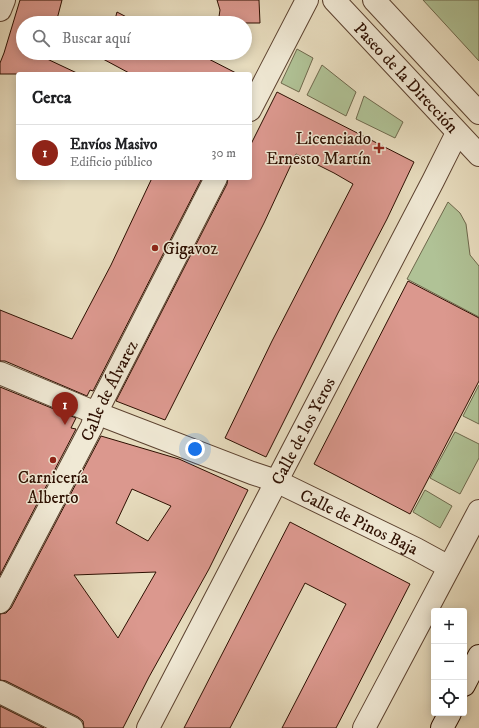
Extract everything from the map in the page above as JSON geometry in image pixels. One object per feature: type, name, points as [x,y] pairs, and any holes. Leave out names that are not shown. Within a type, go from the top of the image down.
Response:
[{"type":"street","points":[[0,10],[4,0]]},
{"type":"street","points":[[252,106],[307,0]]},
{"type":"street","name":"Paseo de la Dirección","points":[[334,0],[479,155]]},
{"type":"street","name":"Paseo de la Dirección","points":[[374,0],[479,113]]},
{"type":"street","name":"Calle de los Yeros","points":[[148,728],[433,182],[457,133]]},
{"type":"street","name":"Calle de Álvarez","points":[[0,602],[92,426],[96,413],[215,180]]},
{"type":"street","name":"Calle de Pinos Baja","points":[[0,373],[96,413],[276,481],[449,567]]},
{"type":"street","points":[[364,728],[479,511]]},
{"type":"street","points":[[467,680],[479,656]]},
{"type":"street","points":[[0,692],[72,728]]},
{"type":"street","points":[[442,728],[448,716]]},
{"type":"green space","points":[[423,0],[479,0],[479,61]]},
{"type":"green space","points":[[297,49],[313,58],[299,92],[281,83]]},
{"type":"green space","points":[[322,65],[356,92],[346,116],[307,95]]},
{"type":"green space","points":[[364,96],[403,122],[395,138],[356,119]]},
{"type":"green space","points":[[448,202],[460,213],[466,224],[470,255],[479,266],[479,317],[407,279]]},
{"type":"green space","points":[[479,385],[479,424],[463,416]]},
{"type":"green space","points":[[455,432],[479,444],[479,458],[460,494],[430,478]]},
{"type":"green space","points":[[425,490],[452,506],[440,528],[413,512]]},
{"type":"building","points":[[20,0],[62,0],[58,16],[16,16],[16,60],[49,60],[75,72],[16,72],[16,74],[0,74],[0,63]]},
{"type":"building","points":[[217,0],[259,0],[260,23],[252,23],[252,16],[219,16],[220,10]]},
{"type":"building","points":[[117,12],[125,16],[116,16]]},
{"type":"building","points":[[105,60],[211,60],[234,72],[127,72]]},
{"type":"building","points":[[277,92],[414,162],[387,219],[266,457],[225,438],[272,341],[353,184],[296,154],[264,223],[165,420],[116,401],[227,184],[228,180],[252,180],[252,142]]},
{"type":"building","points":[[151,180],[201,180],[93,391],[90,390],[87,396],[5,361],[0,361],[0,310],[72,339],[111,265]]},
{"type":"building","points":[[408,281],[479,318],[479,381],[410,514],[314,464]]},
{"type":"building","points":[[0,387],[76,418],[71,428],[76,429],[0,575]]},
{"type":"building","points":[[101,436],[179,459],[248,490],[209,569],[149,677],[123,728],[84,728],[83,721],[78,717],[6,681],[0,680],[0,614],[6,613],[11,608]],"holes":[[[132,489],[171,506],[148,541],[116,523]],[[156,572],[118,638],[74,575]]]},
{"type":"building","points":[[290,522],[410,584],[350,701],[336,728],[282,728],[346,604],[305,583],[230,728],[184,728]]},
{"type":"building","points":[[0,706],[44,728],[0,728]]},
{"type":"place","name":"Licenciado Ernesto Martín","points":[[379,148]]},
{"type":"place","name":"Gigavoz","points":[[155,248]]},
{"type":"place","name":"Envíos Masivo","points":[[65,425]]},
{"type":"place","name":"Carnicería Alberto","points":[[53,460]]}]
